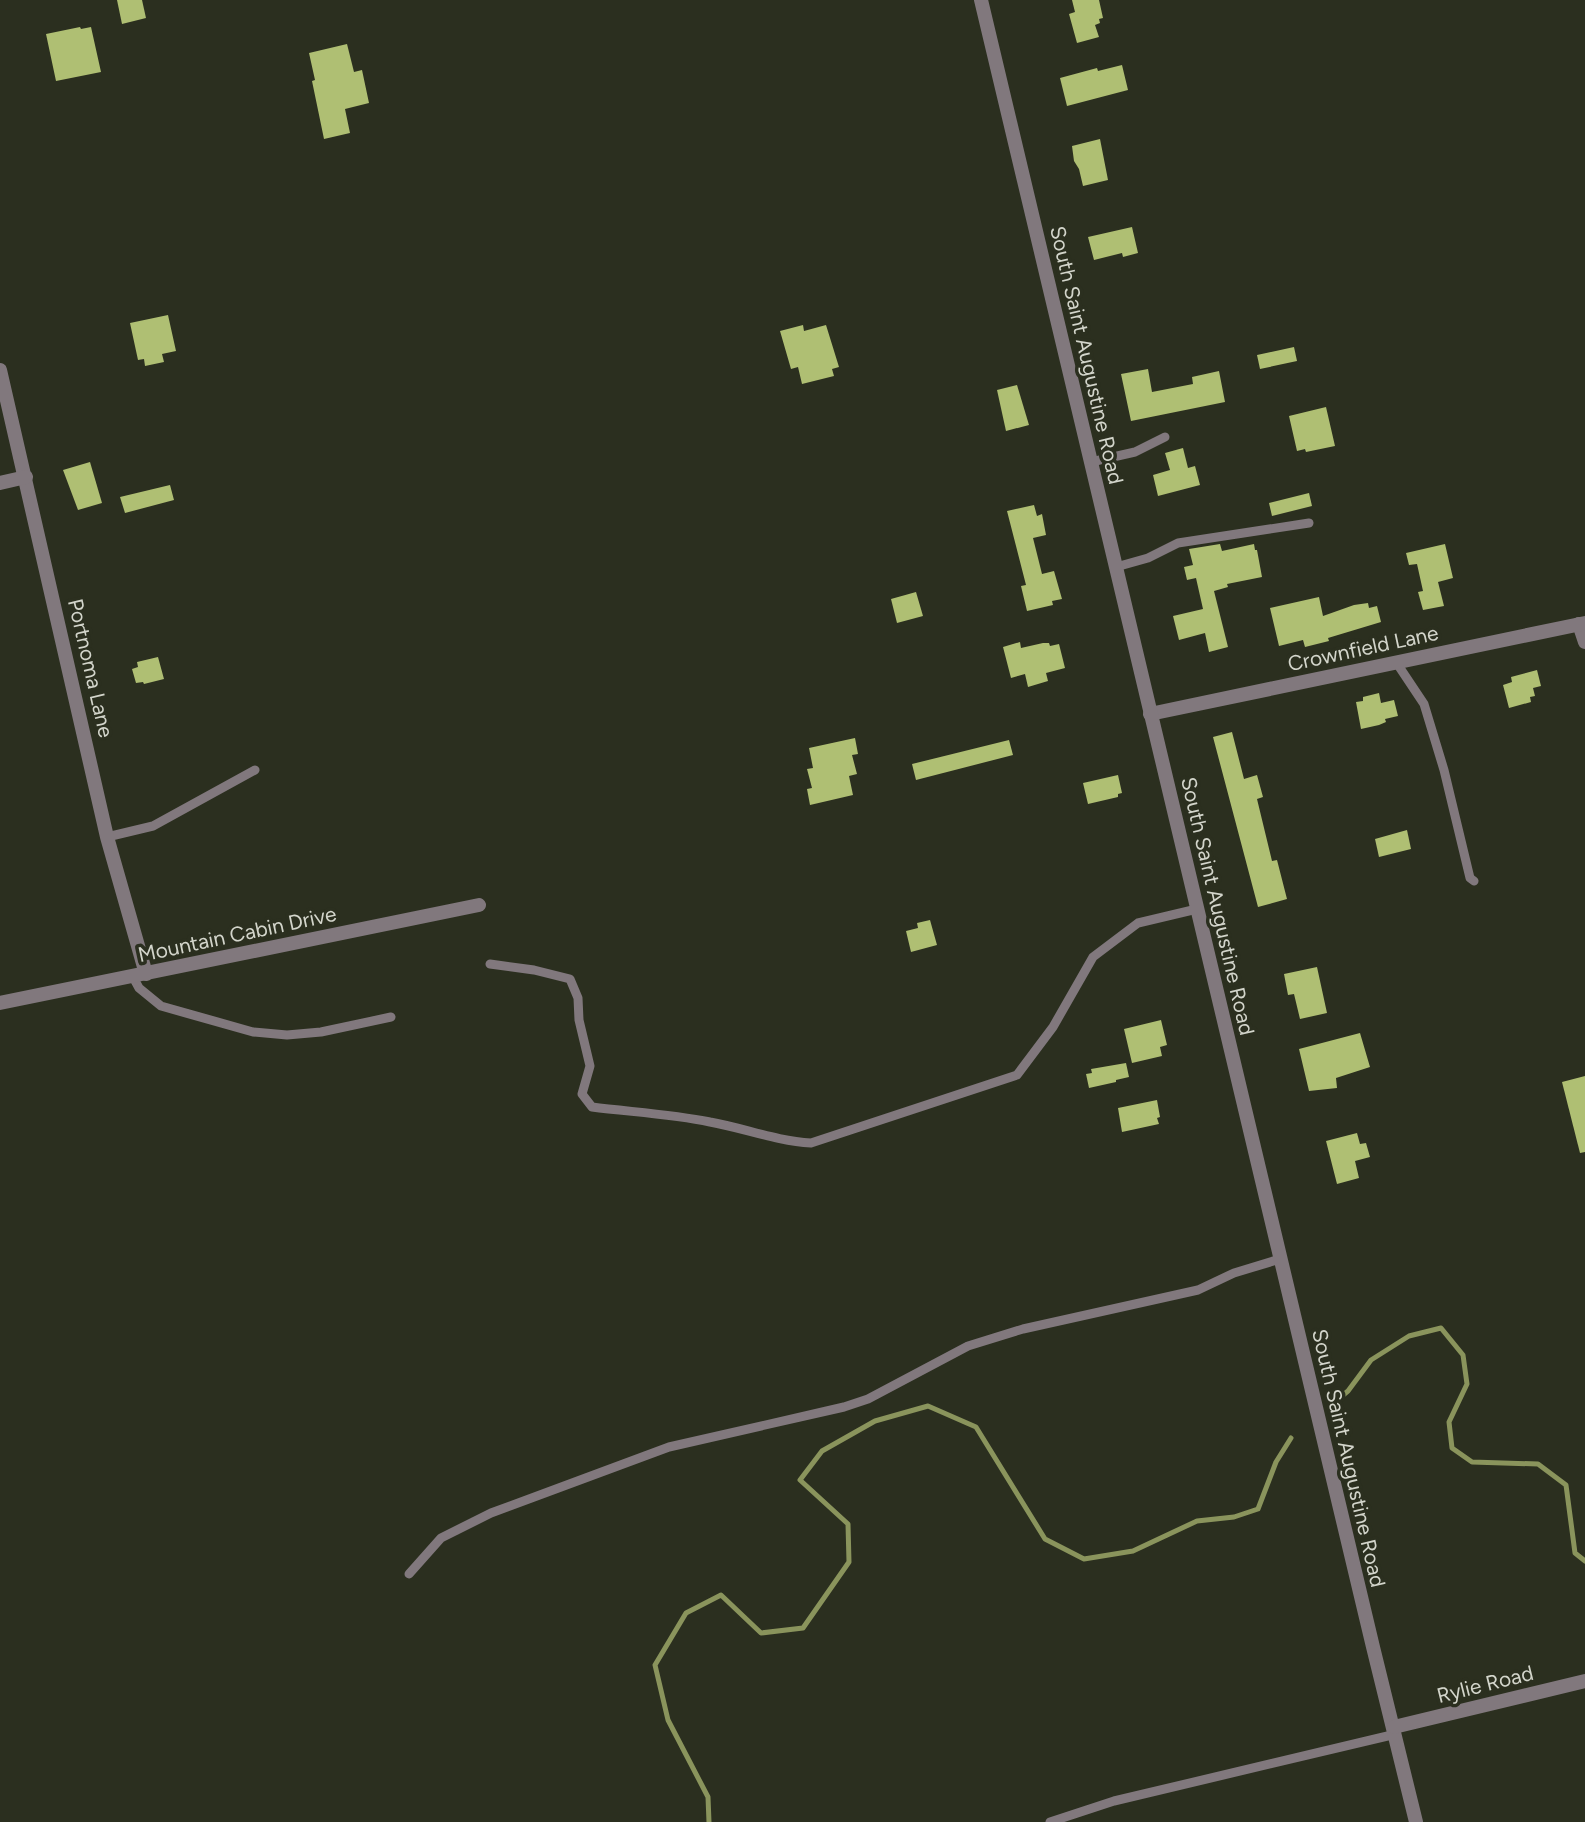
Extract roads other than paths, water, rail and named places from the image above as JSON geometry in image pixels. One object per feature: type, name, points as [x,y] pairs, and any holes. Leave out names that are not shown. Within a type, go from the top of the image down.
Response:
[{"type":"street","name":"South Saint Augustine Road","points":[[981,0],[1416,1822]]},
{"type":"street","name":"Portnoma Lane","points":[[0,370],[139,975]]},
{"type":"street","points":[[0,483],[26,477]]},
{"type":"street","points":[[1582,623],[1585,642]]},
{"type":"street","name":"Crownfield Lane","points":[[1150,714],[1582,623]]},
{"type":"street","name":"Mountain Cabin Drive","points":[[1,1003],[480,905]]},
{"type":"street","name":"Rylie Road","points":[[1395,1731],[1585,1681]]},
{"type":"lane","points":[[1091,462],[1135,452],[1165,437]]},
{"type":"lane","points":[[1115,567],[1148,558],[1178,544],[1310,523]]},
{"type":"lane","points":[[1396,662],[1424,704],[1444,770],[1470,878],[1474,881]]},
{"type":"lane","points":[[107,836],[153,826],[255,770]]},
{"type":"lane","points":[[490,964],[534,970],[570,979],[578,998],[579,1020],[590,1066],[582,1094],[592,1107],[678,1115],[745,1129],[787,1142],[811,1143],[1017,1075],[1053,1027],[1093,957],[1138,923],[1197,909]]},
{"type":"lane","points":[[139,975],[139,988],[161,1006],[253,1032],[287,1035],[321,1032],[391,1017]]},
{"type":"lane","points":[[409,1574],[440,1538],[491,1513],[669,1447],[844,1407],[868,1399],[968,1346],[1023,1329],[1198,1290],[1234,1273],[1280,1259]]},
{"type":"lane","points":[[1051,1822],[1114,1801],[1395,1731]]},
{"type":"waterway","points":[[1330,1406],[1348,1391],[1371,1360],[1409,1336],[1441,1328],[1463,1355],[1467,1384],[1449,1422],[1452,1448],[1472,1462],[1538,1464],[1566,1485],[1575,1553],[1585,1561]]},
{"type":"waterway","points":[[709,1822],[708,1797],[668,1720],[655,1665],[686,1613],[721,1595],[761,1633],[803,1628],[849,1562],[848,1524],[800,1480],[822,1451],[875,1421],[928,1406],[976,1427],[1045,1539],[1084,1559],[1133,1551],[1197,1521],[1234,1517],[1258,1509],[1276,1462],[1291,1438]]}]
